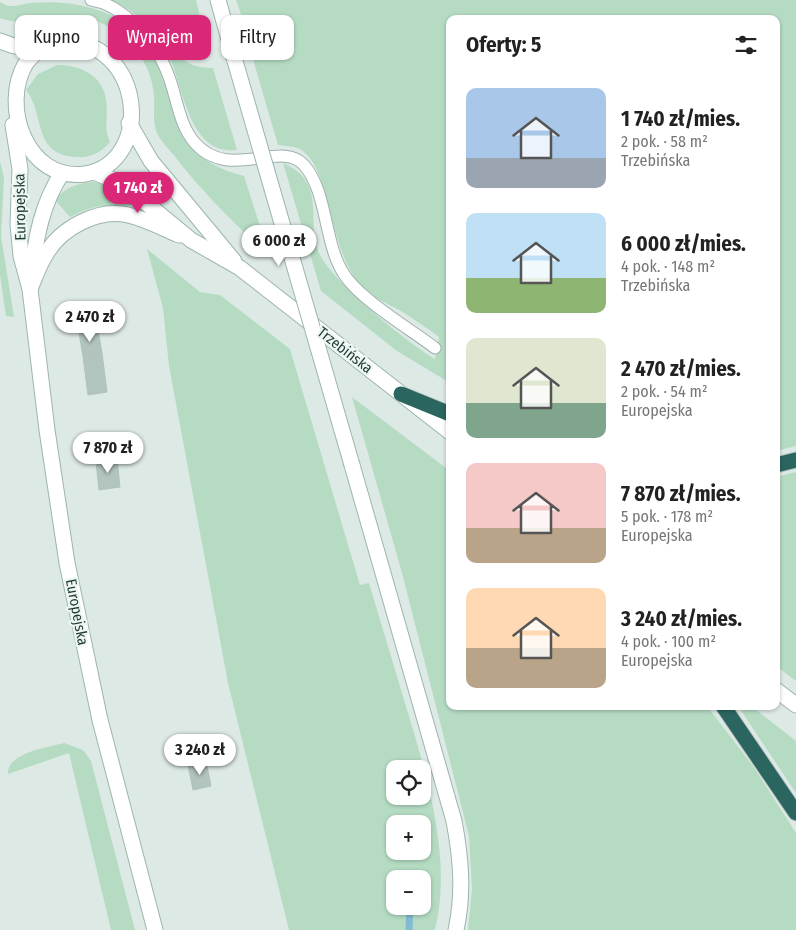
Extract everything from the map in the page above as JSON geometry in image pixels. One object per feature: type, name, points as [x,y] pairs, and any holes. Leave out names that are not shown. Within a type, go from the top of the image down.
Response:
[{"type":"highway","points":[[401,394],[446,412]]},
{"type":"highway","points":[[780,464],[796,460]]},
{"type":"highway","points":[[726,710],[796,813]]},
{"type":"main road","points":[[218,0],[454,821],[461,879],[460,907],[456,930]]},
{"type":"main road","points":[[0,41],[15,46]]},
{"type":"main road","points":[[29,60],[16,76],[11,93],[5,101],[13,124],[21,139],[37,159],[53,170],[62,173],[83,174],[94,172],[104,167],[122,151],[130,123],[131,108],[128,85],[118,67],[106,54],[98,49]]},
{"type":"main road","name":"Trzebińska","points":[[130,123],[151,161],[240,268]]},
{"type":"main road","name":"Europejska","points":[[13,124],[20,169],[18,224],[21,256],[30,289],[47,430],[73,594],[100,720],[155,930]]},
{"type":"main road","name":"Trzebińska","points":[[94,172],[122,184],[191,240],[240,268],[446,429]]},
{"type":"main road","name":"Europejska","points":[[30,289],[39,223],[50,193],[62,173]]},
{"type":"main road","points":[[30,289],[46,253],[55,242],[84,221],[95,217],[127,215],[191,240]]},
{"type":"main road","points":[[780,693],[796,705]]},
{"type":"lane","points":[[91,0],[113,8],[127,18],[142,31],[154,46],[169,78],[188,134],[206,153],[227,161],[284,156],[297,159],[303,164],[314,180],[335,256],[349,282],[435,348]]},
{"type":"green space","points":[[111,0],[196,0],[200,15],[136,15]]},
{"type":"green space","points":[[236,0],[796,0],[796,446],[780,450],[780,15],[446,15],[446,381],[397,351],[321,291],[283,163],[296,170],[305,179],[310,189],[317,248],[323,260],[351,292],[369,308],[406,339],[435,359],[439,337],[406,314],[369,293],[350,269],[342,252],[325,193],[312,161],[300,149],[278,145],[253,60],[294,60],[294,15],[241,15]]},
{"type":"green space","points":[[0,2],[8,6],[46,2],[74,4],[111,15],[108,15],[108,27],[98,22],[98,15],[15,15],[15,21],[0,18]]},
{"type":"green space","points":[[143,60],[156,60],[182,133],[195,151],[214,165],[244,176],[270,257],[209,197],[161,140],[155,124],[154,96]]},
{"type":"green space","points":[[170,60],[184,60],[201,67],[213,68],[237,150],[221,149],[208,142],[198,131],[190,116]]},
{"type":"green space","points":[[57,65],[82,69],[95,78],[104,91],[107,106],[107,131],[110,142],[95,154],[86,157],[76,157],[62,154],[52,149],[46,141],[32,99],[26,90],[38,74]]},
{"type":"green space","points":[[0,161],[4,178],[1,236],[14,317],[6,316],[0,275]]},
{"type":"green space","points":[[94,182],[120,192],[132,204],[125,207],[97,207],[70,217],[55,200],[72,186]]},
{"type":"green space","points":[[147,249],[200,292],[220,295],[290,349],[360,585],[369,583],[422,760],[386,760],[386,805],[431,805],[431,798],[439,845],[441,874],[440,902],[435,930],[289,930],[228,683],[169,366],[163,308]]},
{"type":"green space","points":[[352,397],[446,468],[446,710],[710,710],[753,766],[796,833],[796,930],[468,930],[472,889],[469,836],[402,573]]},
{"type":"green space","points":[[796,472],[796,681],[780,669],[780,476]]},
{"type":"green space","points":[[741,710],[756,710],[796,741],[796,793]]},
{"type":"green space","points":[[64,743],[83,750],[91,761],[135,930],[111,930],[69,753],[8,774],[9,767],[21,756]]},
{"type":"building","points":[[98,330],[102,353],[83,356],[79,333]]},
{"type":"building","points":[[102,353],[107,392],[88,395],[83,356]]},
{"type":"building","points":[[117,459],[120,487],[99,490],[96,462]]},
{"type":"building","points":[[206,761],[211,786],[193,790],[188,765]]},
{"type":"waterway","points":[[409,930],[410,915]]}]
